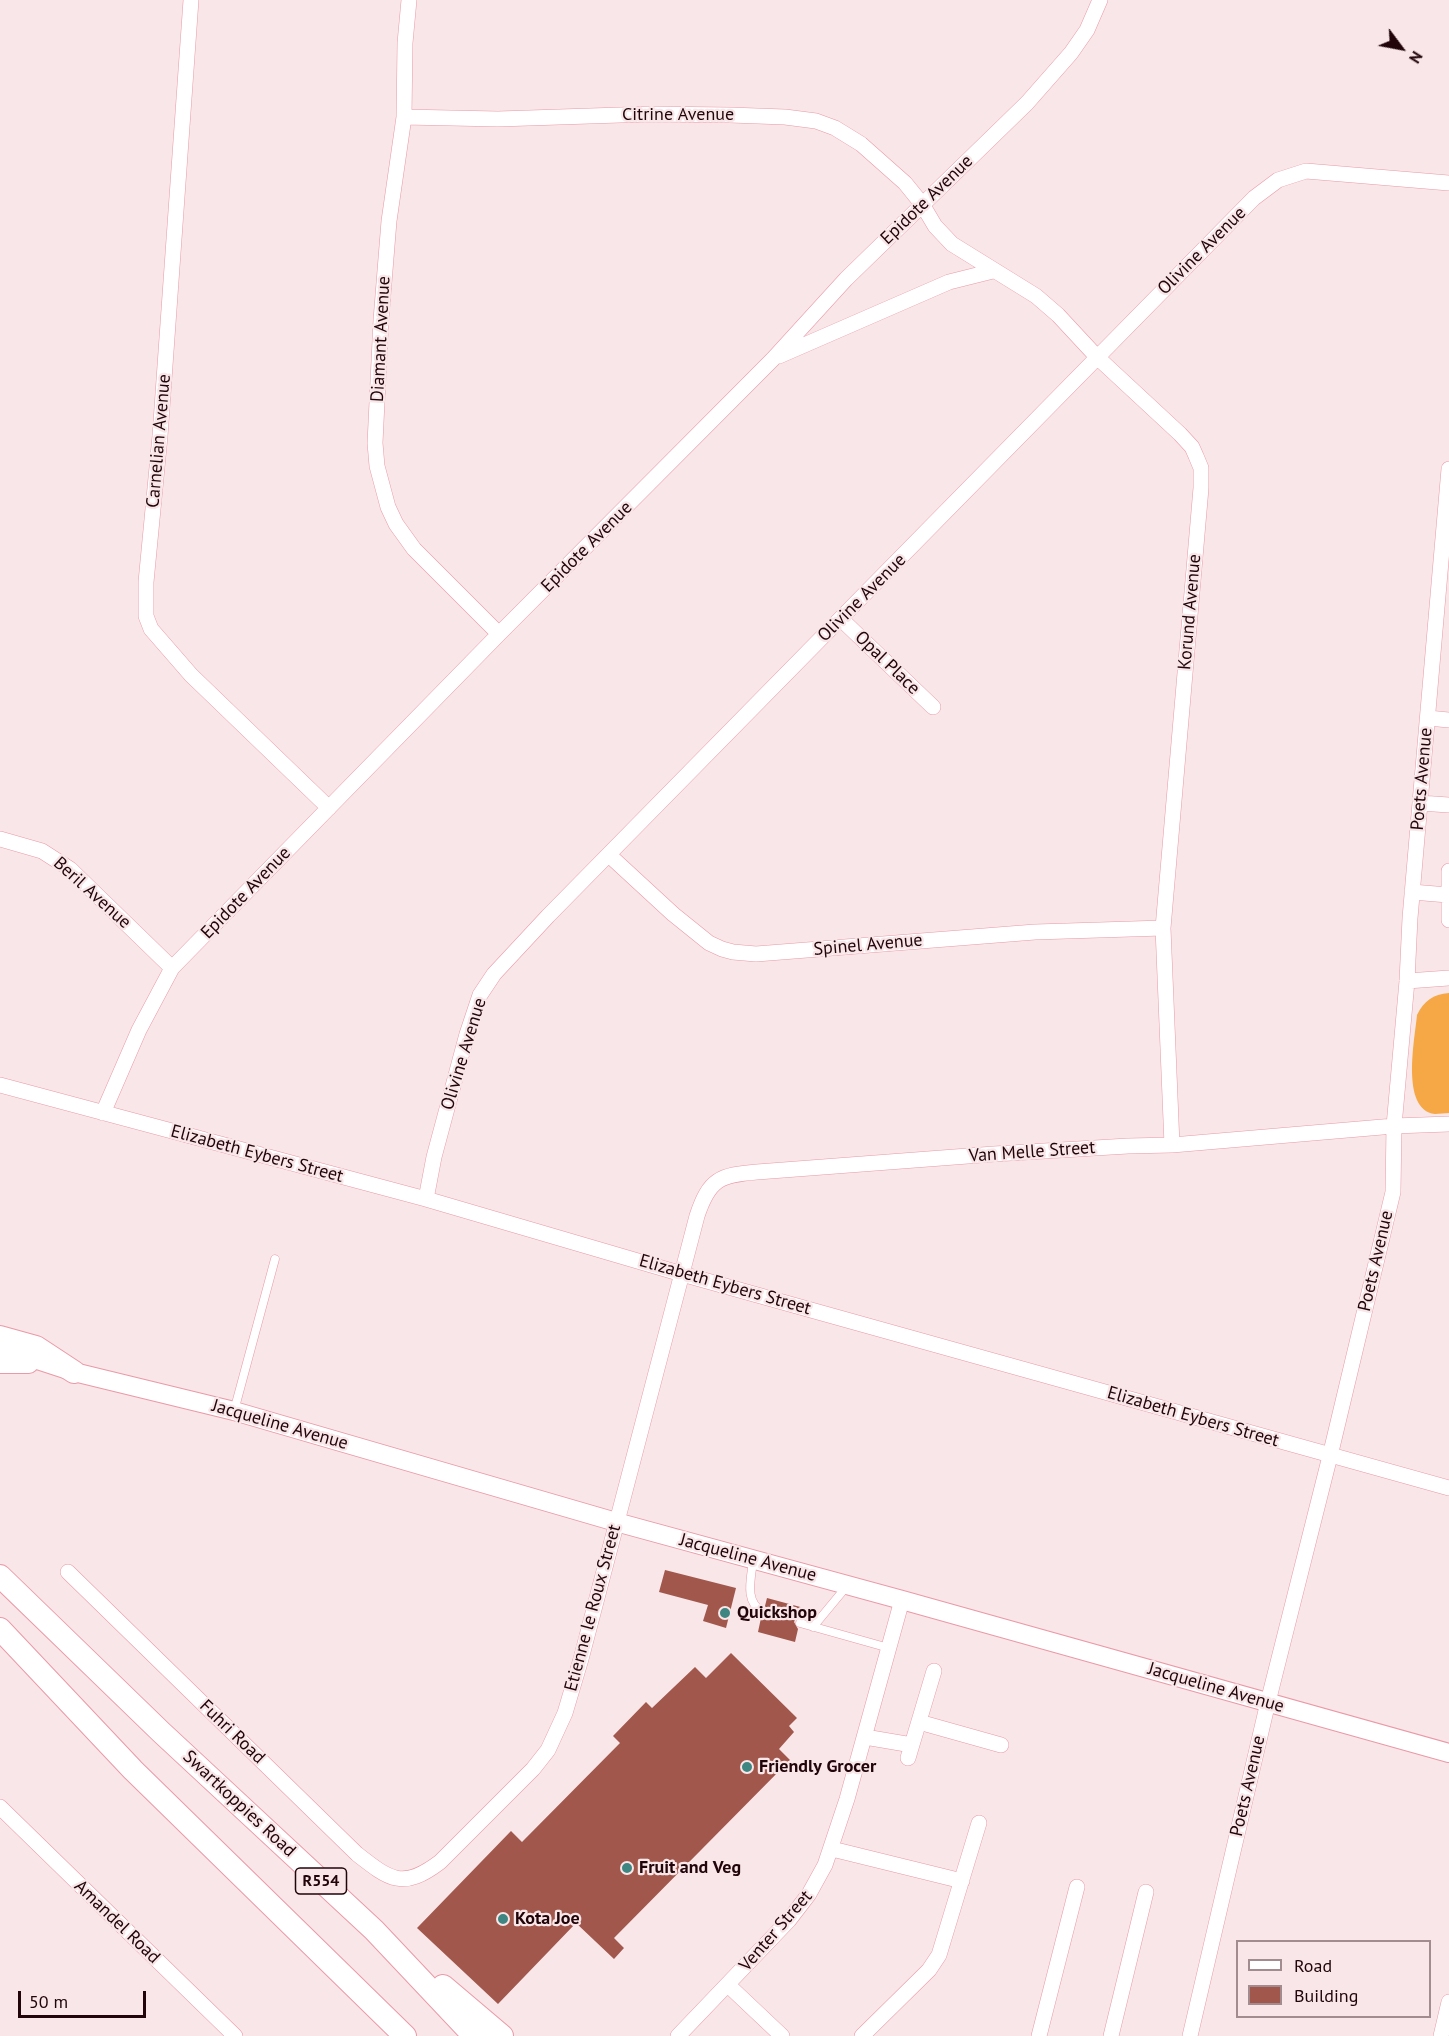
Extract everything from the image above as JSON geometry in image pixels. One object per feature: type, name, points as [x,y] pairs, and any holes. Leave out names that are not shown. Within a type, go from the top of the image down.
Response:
[{"type":"main road","points":[[0,1337],[36,1347],[74,1372]]},
{"type":"main road","name":"Swartkoppies Road","points":[[0,1576],[161,1732],[374,1930],[474,2036]]},
{"type":"main road","name":"R554","points":[[0,1629],[133,1770],[405,2036]]},
{"type":"main road","points":[[374,1930],[502,2036]]},
{"type":"street","name":"Carnelian Avenue","points":[[191,0],[160,436],[145,591],[146,616],[151,629],[191,675],[329,808]]},
{"type":"street","name":"Diamant Avenue","points":[[409,0],[405,43],[404,117],[389,221],[381,320],[375,443],[377,466],[388,507],[396,524],[414,549],[499,634]]},
{"type":"street","name":"Epidote Avenue","points":[[103,1113],[139,1029],[172,968],[499,634],[773,359],[846,279],[1027,103],[1071,53],[1087,30],[1100,0]]},
{"type":"street","name":"Citrine Avenue","points":[[404,117],[498,119],[651,114],[785,117],[816,121],[835,128],[861,144],[905,183],[922,204]]},
{"type":"street","name":"Olivine Avenue","points":[[426,1199],[434,1157],[467,1034],[486,984],[508,958],[1254,198],[1278,180],[1296,173],[1315,171],[1449,183]]},
{"type":"street","name":"Korund Avenue","points":[[922,204],[935,226],[952,244],[993,271],[1024,287],[1058,315],[1097,357],[1192,447],[1201,468],[1163,928],[1172,1145]]},
{"type":"street","points":[[773,359],[950,282],[993,271]]},
{"type":"street","name":"Poets Avenue","points":[[1190,2036],[1268,1702],[1393,1192],[1394,1126],[1407,981],[1412,892],[1449,469]]},
{"type":"street","name":"Opal Place","points":[[841,619],[933,707]]},
{"type":"street","points":[[1428,718],[1449,720]]},
{"type":"street","points":[[1420,803],[1449,805]]},
{"type":"street","name":"Beril Avenue","points":[[0,839],[42,851],[70,869],[172,968]]},
{"type":"street","name":"Spinel Avenue","points":[[609,855],[687,927],[709,942],[733,952],[777,952],[1035,932],[1163,928]]},
{"type":"street","points":[[1449,871],[1449,920]]},
{"type":"street","points":[[1412,892],[1448,895]]},
{"type":"street","points":[[1407,981],[1449,978]]},
{"type":"street","name":"Elizabeth Eybers Street","points":[[0,1085],[426,1199],[682,1274],[1449,1488]]},
{"type":"street","name":"Van Melle Street","points":[[682,1274],[701,1206],[712,1185],[728,1176],[994,1154],[1172,1145],[1394,1126],[1449,1124]]},
{"type":"street","name":"Etienne le Roux Street","points":[[404,1880],[425,1873],[440,1862],[533,1769],[548,1750],[565,1713],[682,1274]]},
{"type":"street","name":"Jacqueline Avenue","points":[[0,1351],[30,1357],[74,1372],[234,1411],[616,1522],[1449,1753]]},
{"type":"street","name":"Jacqueline Avenue","points":[[0,1364],[46,1364]]},
{"type":"street","name":"Fuhri Road","points":[[68,1572],[357,1854],[384,1874],[404,1880]]},
{"type":"street","name":"Venter Street","points":[[678,2036],[799,1908],[818,1881],[832,1849],[903,1600]]},
{"type":"street","points":[[864,1737],[910,1751],[934,1671]]},
{"type":"street","points":[[919,1722],[1001,1745]]},
{"type":"street","name":"Amandel Road","points":[[0,1807],[235,2036]]},
{"type":"street","points":[[862,2036],[935,1963],[942,1947],[979,1823]]},
{"type":"street","points":[[832,1849],[962,1881]]},
{"type":"street","points":[[1039,2036],[1077,1887]]},
{"type":"street","points":[[1112,2036],[1146,1892]]},
{"type":"street","points":[[728,1985],[782,2036]]},
{"type":"street","points":[[1441,2036],[1449,2002]]},
{"type":"lane","points":[[234,1411],[275,1259]]},
{"type":"lane","points":[[753,1559],[751,1601],[763,1612]]},
{"type":"lane","points":[[813,1626],[848,1585]]},
{"type":"lane","points":[[800,1623],[889,1648]]},
{"type":"shaded area","points":[[1449,993],[1449,1113],[1435,1114],[1424,1110],[1417,1100],[1413,1087],[1414,1040],[1417,1015],[1423,1006],[1434,997]]},
{"type":"building","points":[[665,1570],[736,1588],[726,1628],[703,1621],[708,1605],[659,1592]]},
{"type":"building","points":[[767,1598],[804,1608],[802,1617],[796,1618],[794,1622],[798,1629],[795,1642],[758,1632],[761,1618],[766,1617],[769,1613],[765,1606]]},
{"type":"building","points":[[731,1653],[797,1718],[789,1726],[794,1732],[779,1749],[790,1760],[614,1938],[624,1948],[614,1959],[576,1923],[498,2004],[417,1928],[511,1831],[522,1842],[620,1743],[613,1736],[646,1702],[652,1708],[695,1667],[706,1678]]},
{"type":"place","name":"Quickshop","points":[[725,1613]]},
{"type":"place","name":"Friendly Grocer","points":[[747,1767]]},
{"type":"place","name":"Fruit and Veg","points":[[627,1868]]},
{"type":"place","name":"Kota Joe","points":[[503,1919]]}]
